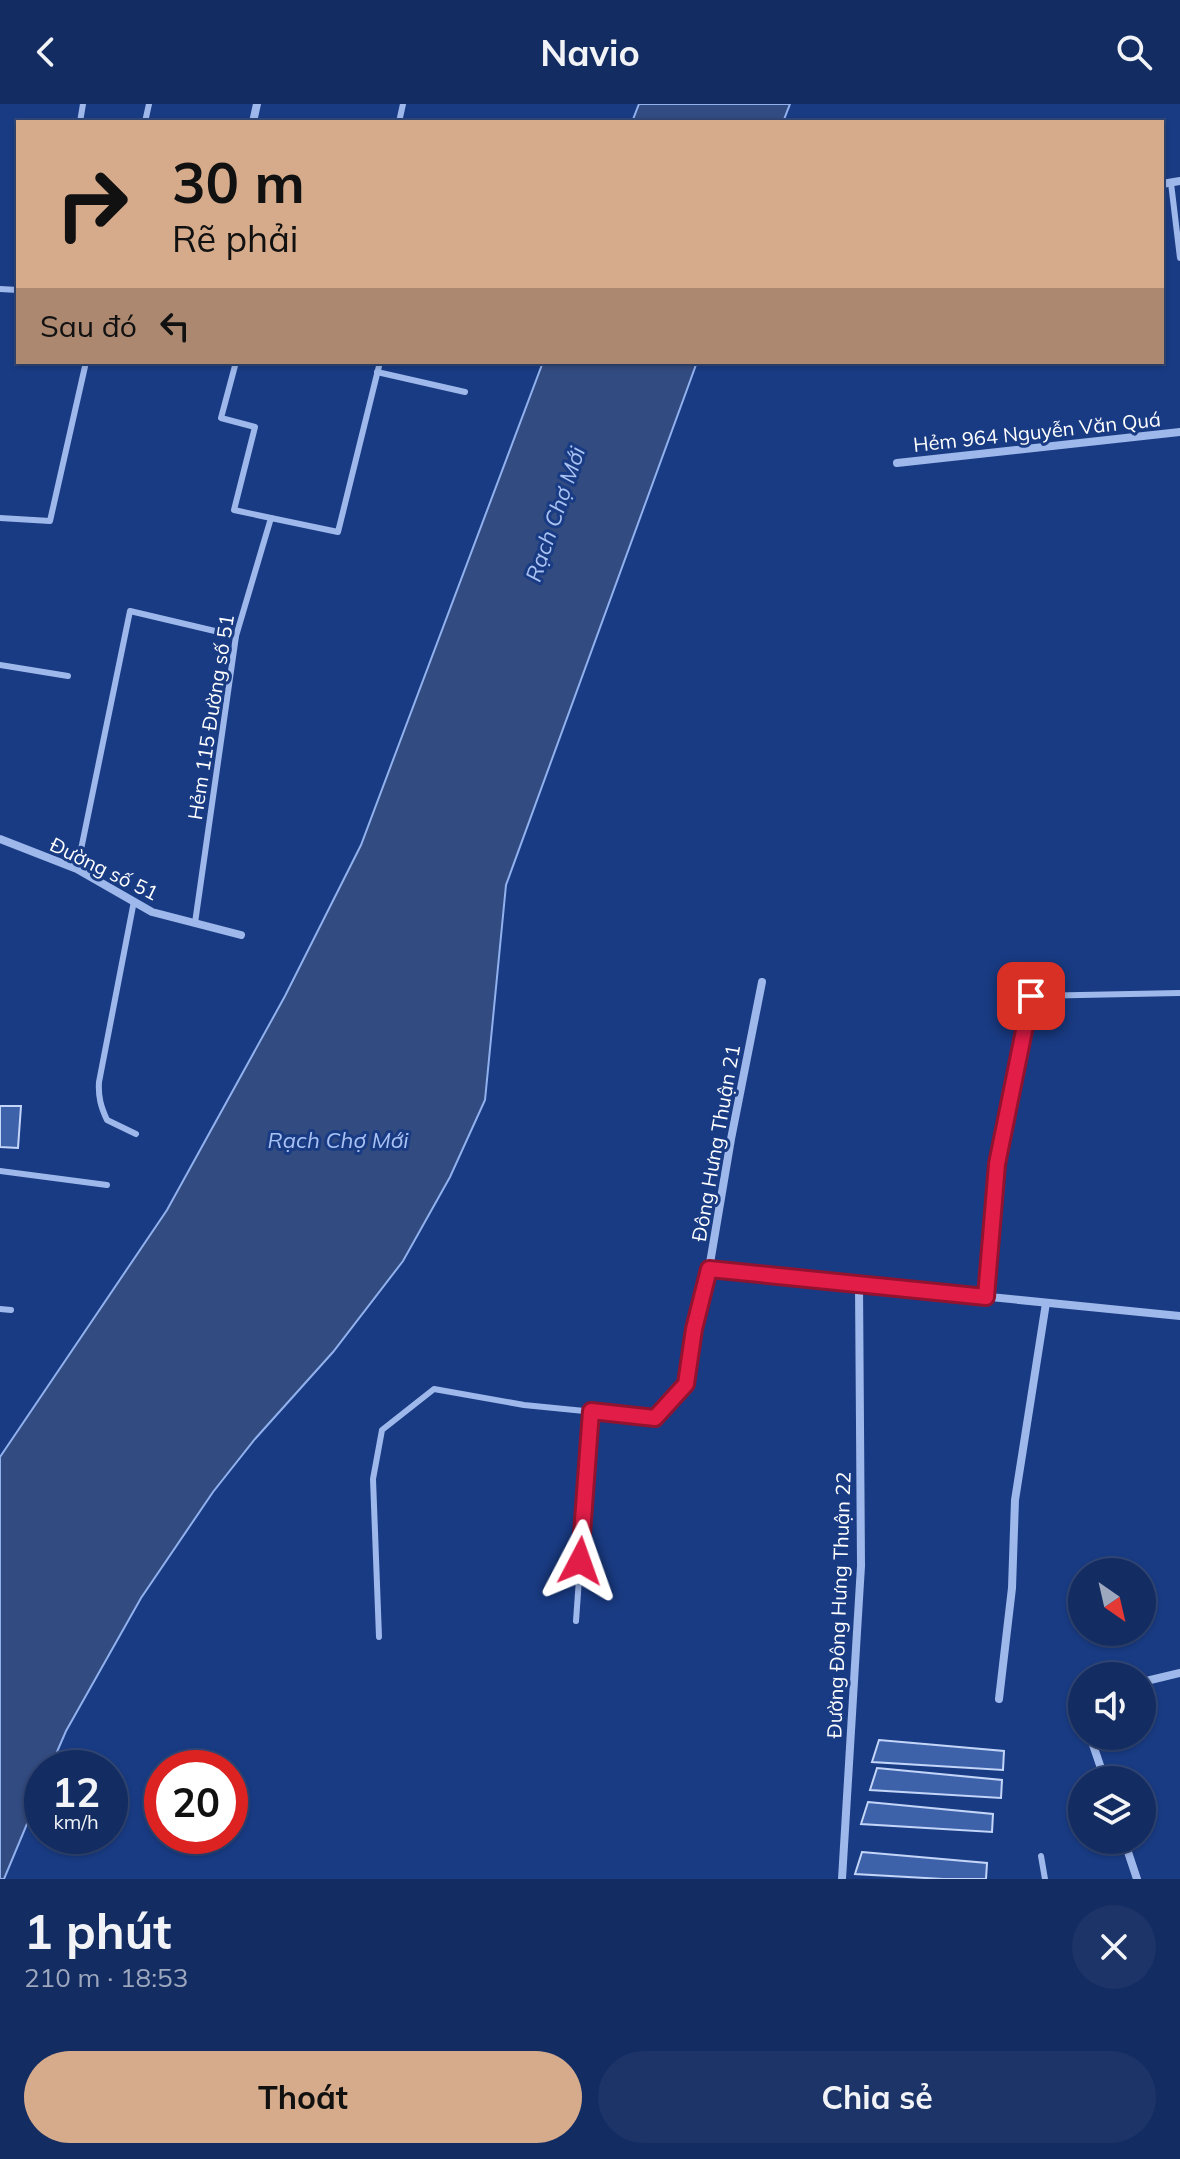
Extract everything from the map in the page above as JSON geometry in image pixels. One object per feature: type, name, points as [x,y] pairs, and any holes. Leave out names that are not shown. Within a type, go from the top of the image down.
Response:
[{"type":"street","name":"Hẻm 964 Nguyễn Văn Quá","points":[[897,463],[1180,432]]},
{"type":"street","name":"Đường số 51","points":[[0,839],[77,869],[152,912],[241,935]]},
{"type":"street","name":"Đông Hưng Thuận 21","points":[[762,982],[709,1269],[1180,1316]]},
{"type":"street","name":"Đường Đông Hưng Thuận 22","points":[[842,1879],[861,1566],[859,1284]]},
{"type":"street","points":[[999,1699],[1012,1588],[1015,1500],[1046,1303]]},
{"type":"street","points":[[1156,1679],[1180,1673]]},
{"type":"street","points":[[1129,1854],[1137,1879]]},
{"type":"lane","points":[[1171,183],[1180,258]]},
{"type":"lane","points":[[0,518],[50,521],[86,364]]},
{"type":"lane","points":[[235,364],[221,418],[255,427],[234,510],[338,532],[379,364]]},
{"type":"lane","points":[[377,372],[465,392]]},
{"type":"lane","name":"Hẻm 115 Đường số 51","points":[[195,923],[236,636],[271,518]]},
{"type":"lane","points":[[77,869],[130,611],[236,636]]},
{"type":"lane","points":[[0,665],[68,676]]},
{"type":"lane","points":[[134,901],[98,1094],[107,1120],[136,1134]]},
{"type":"lane","points":[[986,1297],[997,1164],[1031,996],[1180,993]]},
{"type":"lane","points":[[0,1171],[107,1185]]},
{"type":"lane","points":[[379,1637],[373,1479],[382,1430],[434,1389],[524,1405],[655,1418],[686,1384],[694,1329],[709,1269]]},
{"type":"lane","points":[[0,1309],[11,1310]]},
{"type":"lane","points":[[576,1621],[591,1411]]},
{"type":"lane","points":[[1041,1856],[1045,1879]]},
{"type":"water","points":[[639,104],[790,104],[784,120],[633,120]]},
{"type":"water","name":"Rạch Chợ Mới","points":[[542,364],[696,364],[506,885],[485,1100],[450,1177],[403,1261],[333,1352],[255,1439],[213,1492],[141,1598],[58,1750],[24,1750],[24,1831],[4,1879],[0,1879],[0,1457],[167,1210],[285,996],[361,845]]},
{"type":"building","points":[[0,1106],[21,1106],[18,1148],[0,1147]]},
{"type":"building","points":[[879,1740],[1004,1751],[1003,1770],[872,1762]]},
{"type":"building","points":[[877,1768],[1002,1780],[1001,1798],[870,1790]]},
{"type":"building","points":[[868,1802],[993,1814],[992,1832],[861,1824]]},
{"type":"building","points":[[862,1852],[987,1863],[986,1879],[855,1874]]},
{"type":"route","points":[[580,1561],[591,1411],[655,1418],[686,1384],[694,1329],[709,1269],[986,1297],[997,1164],[1031,996]]}]
